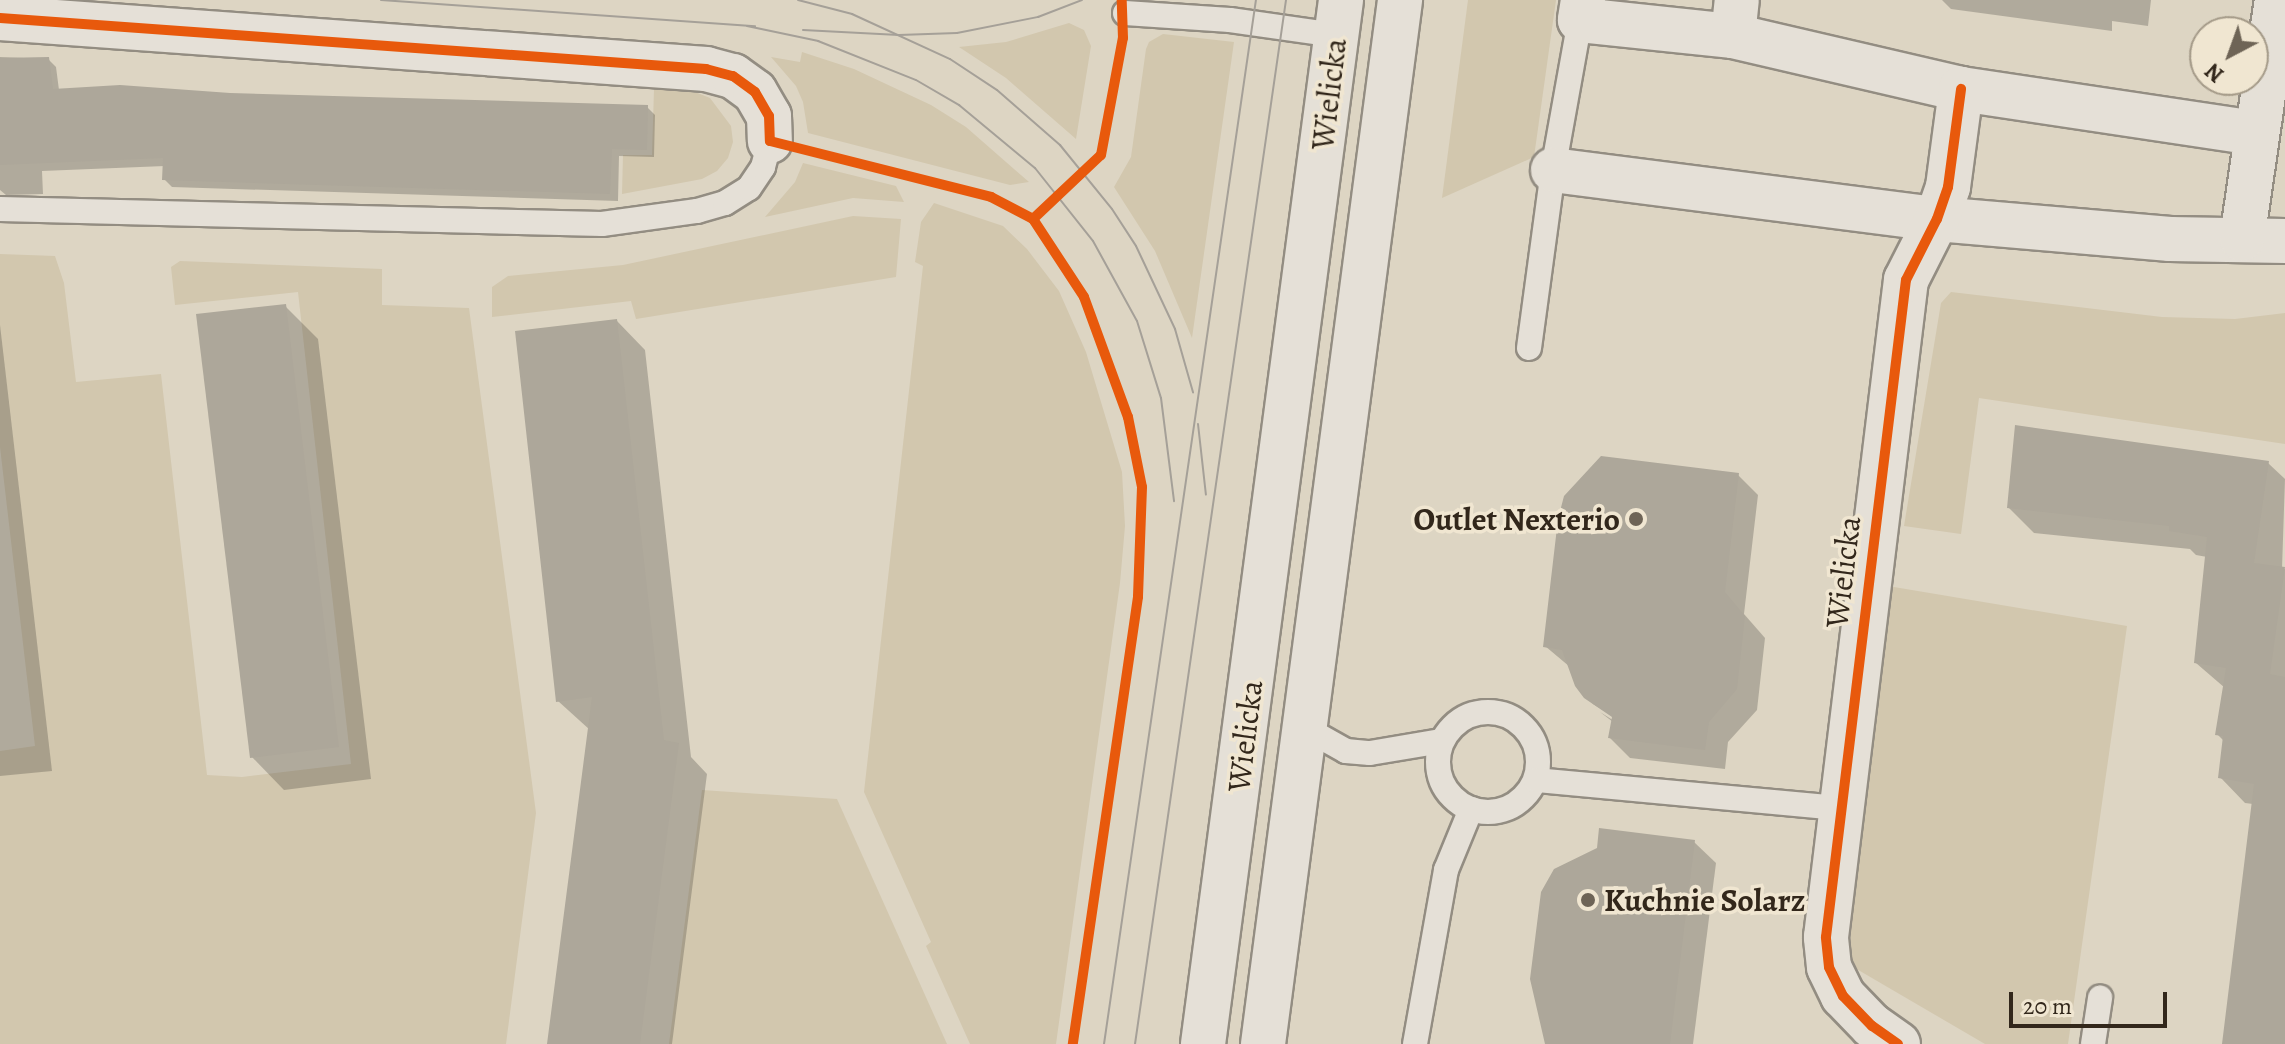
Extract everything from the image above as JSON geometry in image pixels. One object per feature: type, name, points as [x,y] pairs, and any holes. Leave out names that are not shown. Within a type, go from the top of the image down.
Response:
[{"type":"street","name":"Wielicka","points":[[1263,1044],[1400,0]]},
{"type":"street","points":[[2242,239],[2255,133],[2277,0]]},
{"type":"street","points":[[1582,10],[1735,18],[1961,89],[2255,133]]},
{"type":"street","points":[[0,18],[706,69],[733,76],[755,92],[769,116],[770,141]]},
{"type":"street","name":"Wielicka","points":[[1203,1044],[1339,18]]},
{"type":"street","name":"Wielicka","points":[[1898,1044],[1872,1026],[1843,996],[1829,967],[1826,937],[1906,280],[1937,219],[1948,187],[1961,89]]},
{"type":"street","points":[[1553,170],[1937,219],[2170,239],[2285,241]]},
{"type":"lane","points":[[1529,348],[1553,170],[1582,10]]},
{"type":"lane","points":[[1125,13],[1230,20],[1339,18]]},
{"type":"lane","points":[[0,209],[602,224],[697,211],[725,203],[749,188],[763,167],[770,141]]},
{"type":"lane","points":[[1483,712],[1511,717],[1524,725],[1538,752],[1536,780],[1528,794],[1503,811],[1487,813],[1471,809],[1445,790],[1438,757],[1442,741],[1452,727],[1466,717],[1483,712]]},
{"type":"lane","points":[[1305,728],[1346,751],[1370,753],[1442,741]]},
{"type":"lane","points":[[1536,780],[1840,808]]},
{"type":"lane","points":[[1415,1044],[1446,870],[1471,809]]},
{"type":"lane","points":[[2093,1044],[2100,998]]},
{"type":"shaded area","points":[[1468,0],[1556,0],[1534,157],[1442,198]]},
{"type":"shaded area","points":[[1069,23],[1084,30],[1091,46],[1076,139],[1006,78],[959,47],[1006,42]]},
{"type":"shaded area","points":[[1163,34],[1234,42],[1192,338],[1155,251],[1114,187],[1131,157],[1146,49],[1149,42]]},
{"type":"shaded area","points":[[802,52],[854,69],[931,105],[966,127],[1029,182],[1010,185],[808,133],[803,102],[796,86],[771,57],[800,62]]},
{"type":"shaded area","points":[[654,89],[695,92],[710,98],[731,126],[733,142],[728,158],[717,171],[702,179],[622,194],[623,155],[652,155]]},
{"type":"shaded area","points":[[803,163],[896,186],[904,202],[853,198],[765,217],[795,182]]},
{"type":"shaded area","points":[[934,203],[1003,226],[1027,249],[1059,291],[1086,352],[1122,472],[1125,526],[1120,583],[1056,1044],[970,1044],[926,946],[931,942],[864,792],[923,266],[915,262],[921,222]]},
{"type":"shaded area","points":[[853,216],[901,219],[896,277],[636,319],[631,301],[492,317],[492,287],[508,276],[623,265]]},
{"type":"shaded area","points":[[0,254],[55,256],[64,283],[76,382],[161,374],[207,775],[242,777],[351,764],[298,292],[175,305],[171,267],[180,261],[382,269],[382,305],[469,308],[536,813],[506,1044],[0,1044],[0,751],[35,746],[0,447]]},
{"type":"shaded area","points":[[1951,292],[2162,317],[2235,319],[2285,313],[2285,444],[1979,398],[1961,534],[1904,526],[1941,303]]},
{"type":"shaded area","points":[[1882,585],[2127,626],[2068,1044],[1985,1044],[1848,964]]},
{"type":"shaded area","points":[[702,790],[837,799],[947,1044],[669,1044]]},
{"type":"building","points":[[49,57],[53,89],[120,85],[230,93],[648,105],[647,150],[612,149],[610,194],[162,180],[163,158],[0,165],[0,58]]},
{"type":"building","points":[[286,304],[339,747],[250,758],[196,314]]},
{"type":"building","points":[[617,319],[664,740],[679,743],[640,1044],[547,1044],[592,697],[556,702],[515,331]]},
{"type":"building","points":[[2015,425],[2269,461],[2254,563],[2285,567],[2270,674],[2285,677],[2285,1044],[2222,1044],[2254,784],[2218,778],[2223,736],[2215,735],[2226,668],[2194,663],[2207,537],[2169,531],[2169,526],[2007,508]]},
{"type":"building","points":[[1601,456],[1739,473],[1725,592],[1745,616],[1737,689],[1709,722],[1705,750],[1608,738],[1612,717],[1584,698],[1575,686],[1562,650],[1543,647],[1558,519],[1564,496]]},
{"type":"building","points":[[1599,828],[1695,840],[1670,1044],[1545,1044],[1530,979],[1541,892],[1554,869],[1597,848]]},
{"type":"tram line","points":[[381,0],[755,26]]},
{"type":"tram line","points":[[798,0],[852,14],[950,59],[997,90],[1060,145],[1112,209],[1136,246],[1175,329],[1193,392]]},
{"type":"tram line","points":[[803,30],[899,35],[957,33],[1038,17],[1082,0]]},
{"type":"tram line","points":[[1104,1044],[1256,0]]},
{"type":"tram line","points":[[1135,1044],[1286,0]]},
{"type":"tram line","points":[[747,26],[818,41],[916,80],[959,105],[1035,168],[1093,241],[1137,321],[1161,398],[1174,501]]},
{"type":"tram line","points":[[1198,424],[1206,495]]},
{"type":"cycle path","points":[[1033,219],[1101,155],[1123,38],[1122,0]]},
{"type":"cycle path","points":[[0,18],[706,69],[733,76],[755,92],[769,116],[770,141],[991,197],[1033,219],[1084,297],[1128,417],[1142,487],[1138,597],[1073,1044]]},
{"type":"cycle path","points":[[1898,1044],[1872,1026],[1843,996],[1829,967],[1826,937],[1906,280],[1937,219],[1948,187],[1961,89]]},
{"type":"place","name":"Outlet Nexterio","points":[[1636,519]]},
{"type":"place","name":"Kuchnie Solarz","points":[[1588,900]]}]
